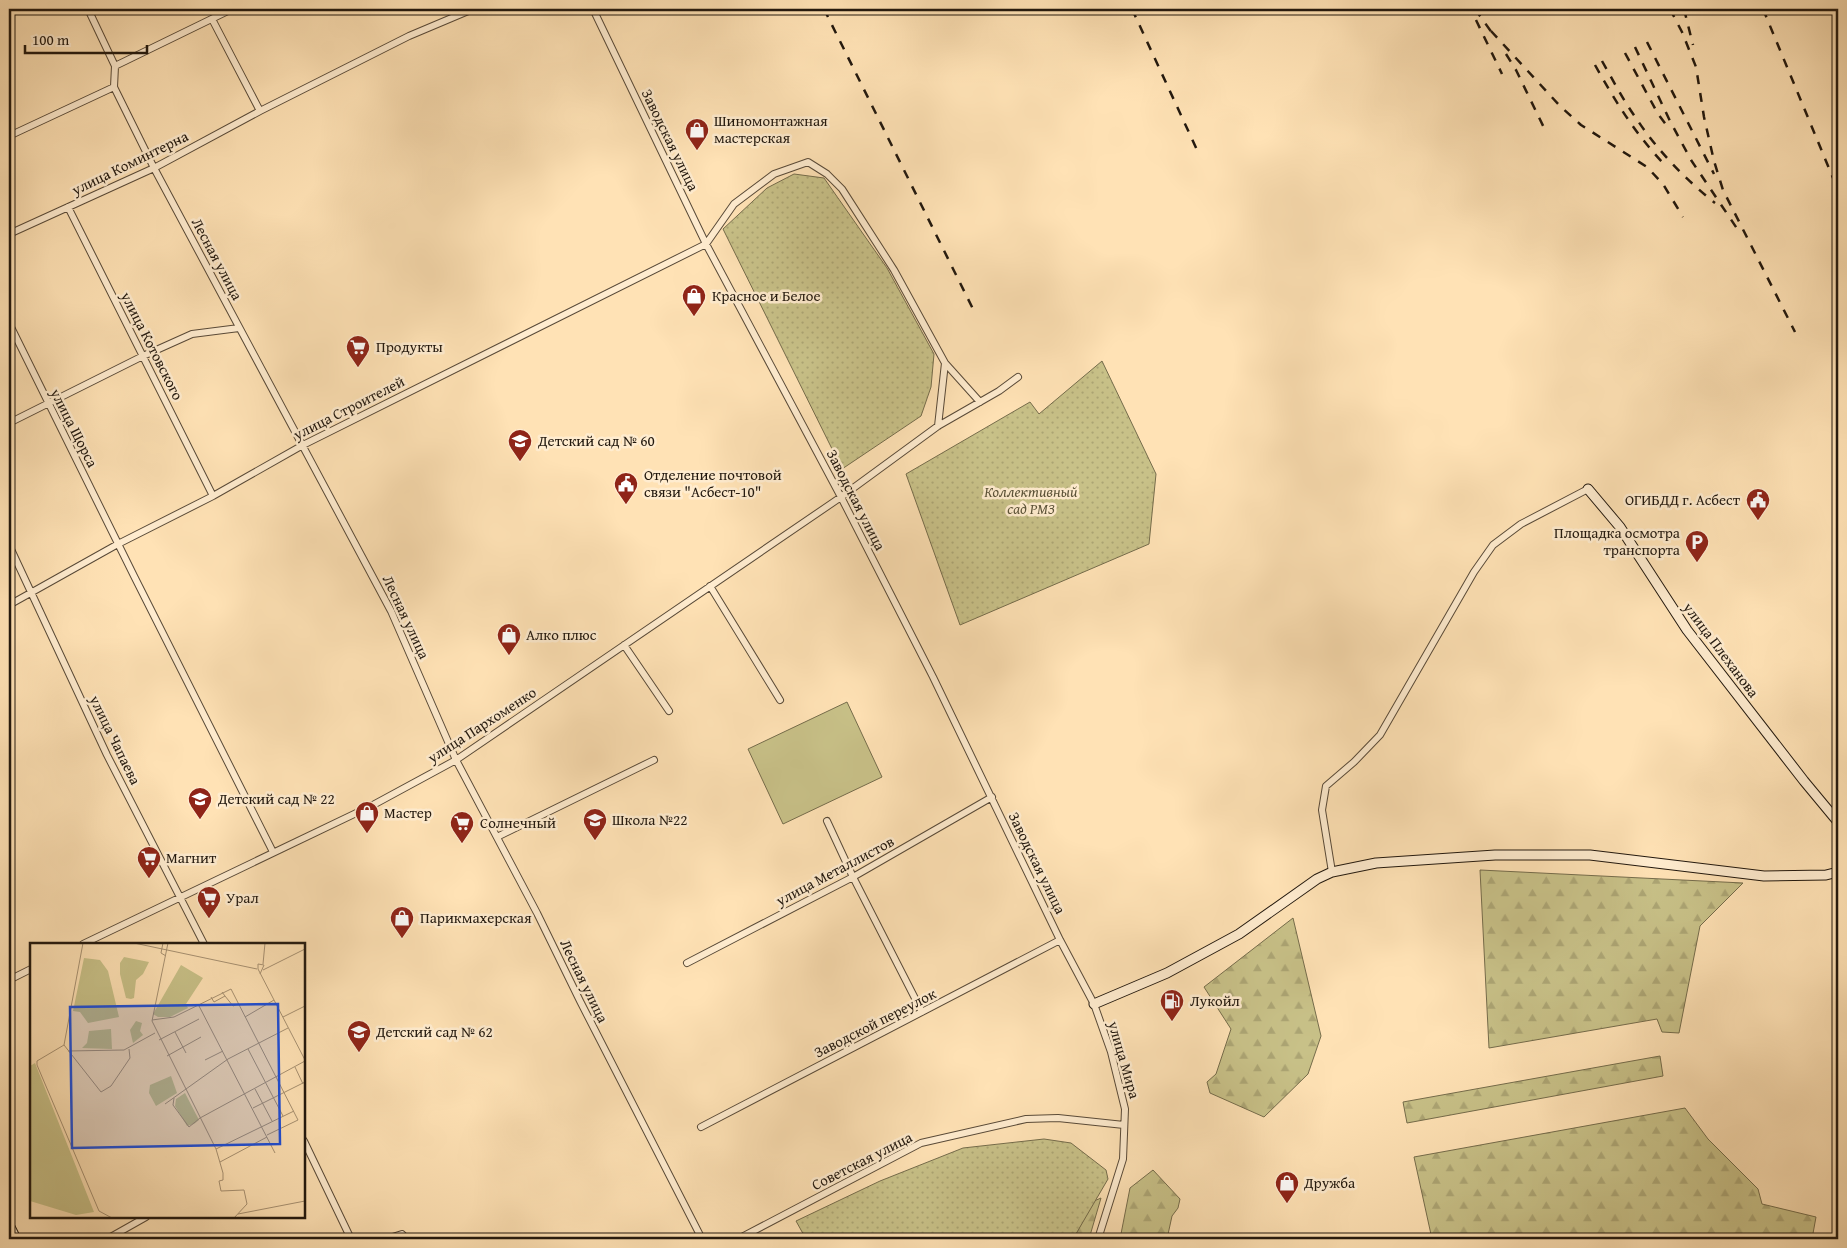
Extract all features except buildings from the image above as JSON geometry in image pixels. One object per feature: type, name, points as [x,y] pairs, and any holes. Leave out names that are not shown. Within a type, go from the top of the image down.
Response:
[{"type":"street","name":"Лесная улица","points":[[88,9],[115,66],[114,87],[154,168],[391,611],[456,760],[537,913],[580,1002],[702,1239]]},
{"type":"street","points":[[115,66],[232,9]]},
{"type":"street","name":"улица Коминтерна","points":[[9,234],[154,168],[260,111],[409,36],[473,9]]},
{"type":"street","name":"Заводская улица","points":[[593,9],[706,244],[841,496],[992,797],[1060,940],[1094,1004]]},
{"type":"street","points":[[212,19],[260,111]]},
{"type":"street","points":[[9,136],[114,87]]},
{"type":"street","points":[[706,244],[734,204],[774,174],[808,162],[827,174],[842,189],[894,270],[945,363],[980,402]]},
{"type":"street","name":"улица Котовского","points":[[68,207],[213,496]]},
{"type":"street","name":"улица Строителей","points":[[9,604],[118,544],[213,496],[303,445],[706,244]]},
{"type":"street","name":"улица Щорса","points":[[9,323],[273,852]]},
{"type":"street","points":[[9,423],[143,356],[192,334],[239,328]]},
{"type":"street","points":[[938,426],[945,363]]},
{"type":"street","name":"улица Пархоменко","points":[[85,943],[373,805],[456,760],[841,496],[938,426],[1018,377]]},
{"type":"street","points":[[1332,872],[1322,810],[1326,786],[1354,762],[1380,735],[1474,572],[1493,545],[1521,524],[1588,489]]},
{"type":"street","name":"улица Плеханова","points":[[1588,489],[1620,527],[1687,630],[1838,822]]},
{"type":"street","name":"улица Чапаева","points":[[9,545],[107,754],[203,943]]},
{"type":"street","points":[[710,586],[780,700]]},
{"type":"street","points":[[624,645],[669,711]]},
{"type":"street","points":[[497,838],[654,760]]},
{"type":"street","name":"улица Металлистов","points":[[687,962],[853,877],[992,797]]},
{"type":"street","points":[[827,821],[853,877],[922,1012]]},
{"type":"street","points":[[1094,1004],[1167,973],[1239,934],[1317,879],[1332,872],[1376,863],[1495,855],[1590,856],[1764,876],[1826,875],[1838,872]]},
{"type":"street","name":"Заводской переулок","points":[[701,1127],[1060,940]]},
{"type":"street","points":[[9,980],[30,970]]},
{"type":"street","name":"улица Мира","points":[[1094,1004],[1111,1052],[1125,1109],[1123,1159],[1098,1239]]},
{"type":"street","name":"Советская улица","points":[[738,1239],[922,1143],[978,1132],[1026,1119],[1058,1118],[1124,1124]]},
{"type":"street","points":[[305,1143],[351,1239]]},
{"type":"street","points":[[107,1239],[144,1218]]},
{"type":"street","points":[[9,1225],[16,1239]]},
{"type":"street","points":[[1837,1239],[1838,1233]]},
{"type":"street","points":[[386,1239],[402,1234],[406,1239]]},
{"type":"green space","points":[[794,174],[824,178],[887,268],[934,354],[931,387],[921,416],[842,469],[723,229],[767,188]]},
{"type":"green space","name":"Коллективный сад РМЗ","points":[[1102,361],[1156,474],[1149,544],[960,625],[906,474],[1030,402],[1039,414]]},
{"type":"green space","points":[[847,702],[882,777],[783,824],[748,749]]},
{"type":"green space","points":[[1480,870],[1743,883],[1700,926],[1679,1033],[1662,1032],[1657,1019],[1489,1048]]},
{"type":"green space","points":[[1293,918],[1321,1036],[1308,1074],[1264,1117],[1210,1093],[1207,1082],[1216,1074],[1231,1029],[1204,987]]},
{"type":"green space","points":[[1660,1056],[1663,1076],[1407,1123],[1403,1102]]},
{"type":"green space","points":[[1685,1108],[1708,1139],[1758,1189],[1762,1204],[1816,1217],[1812,1239],[1432,1239],[1414,1157]]},
{"type":"green space","points":[[1044,1139],[1071,1143],[1106,1170],[1108,1179],[1073,1239],[806,1239],[796,1221],[880,1181],[963,1148]]},
{"type":"green space","points":[[1153,1170],[1180,1199],[1178,1208],[1172,1216],[1167,1239],[1120,1239],[1130,1188]]},
{"type":"green space","points":[[1101,1198],[1089,1239],[1073,1239],[1094,1201]]},
{"type":"railway","points":[[824,9],[973,309]]},
{"type":"railway","points":[[1132,9],[1198,152]]},
{"type":"railway","points":[[1475,9],[1495,37]]},
{"type":"railway","points":[[1670,9],[1682,32],[1696,67],[1704,117],[1723,190],[1795,332]]},
{"type":"railway","points":[[1684,9],[1693,45]]},
{"type":"railway","points":[[1763,9],[1838,190]]},
{"type":"railway","points":[[1476,20],[1502,74]]},
{"type":"railway","points":[[1491,31],[1560,106],[1581,125],[1647,167],[1663,184],[1683,217]]},
{"type":"railway","points":[[1647,42],[1714,174]]},
{"type":"railway","points":[[1635,47],[1691,160],[1738,230]]},
{"type":"railway","points":[[1625,53],[1658,114],[1667,126]]},
{"type":"railway","points":[[1506,54],[1516,70],[1547,134]]},
{"type":"railway","points":[[1602,61],[1627,104],[1662,153],[1682,174],[1715,203]]},
{"type":"railway","points":[[1595,65],[1627,117],[1665,165]]},
{"type":"place","name":"Шиномонтажная мастерская","points":[[697,151]]},
{"type":"place","name":"Красное и Белое","points":[[694,317]]},
{"type":"place","name":"Продукты","points":[[358,368]]},
{"type":"place","name":"Детский сад № 60","points":[[520,462]]},
{"type":"place","name":"Отделение почтовой связи \"Асбест-10\"","points":[[626,505]]},
{"type":"place","name":"ОГИБДД г. Асбест","points":[[1758,521]]},
{"type":"place","name":"Площадка осмотра транспорта","points":[[1697,563]]},
{"type":"place","name":"Алко плюс","points":[[509,656]]},
{"type":"place","name":"Детский сад № 22","points":[[200,820]]},
{"type":"place","name":"Мастер","points":[[367,834]]},
{"type":"place","name":"Школа №22","points":[[595,841]]},
{"type":"place","name":"Солнечный","points":[[462,844]]},
{"type":"place","name":"Магнит","points":[[149,879]]},
{"type":"place","name":"Урал","points":[[209,919]]},
{"type":"place","name":"Парикмахерская","points":[[402,939]]},
{"type":"place","name":"Лукойл","points":[[1172,1022]]},
{"type":"place","name":"Детский сад № 62","points":[[359,1053]]},
{"type":"place","name":"Дружба","points":[[1287,1204]]}]
